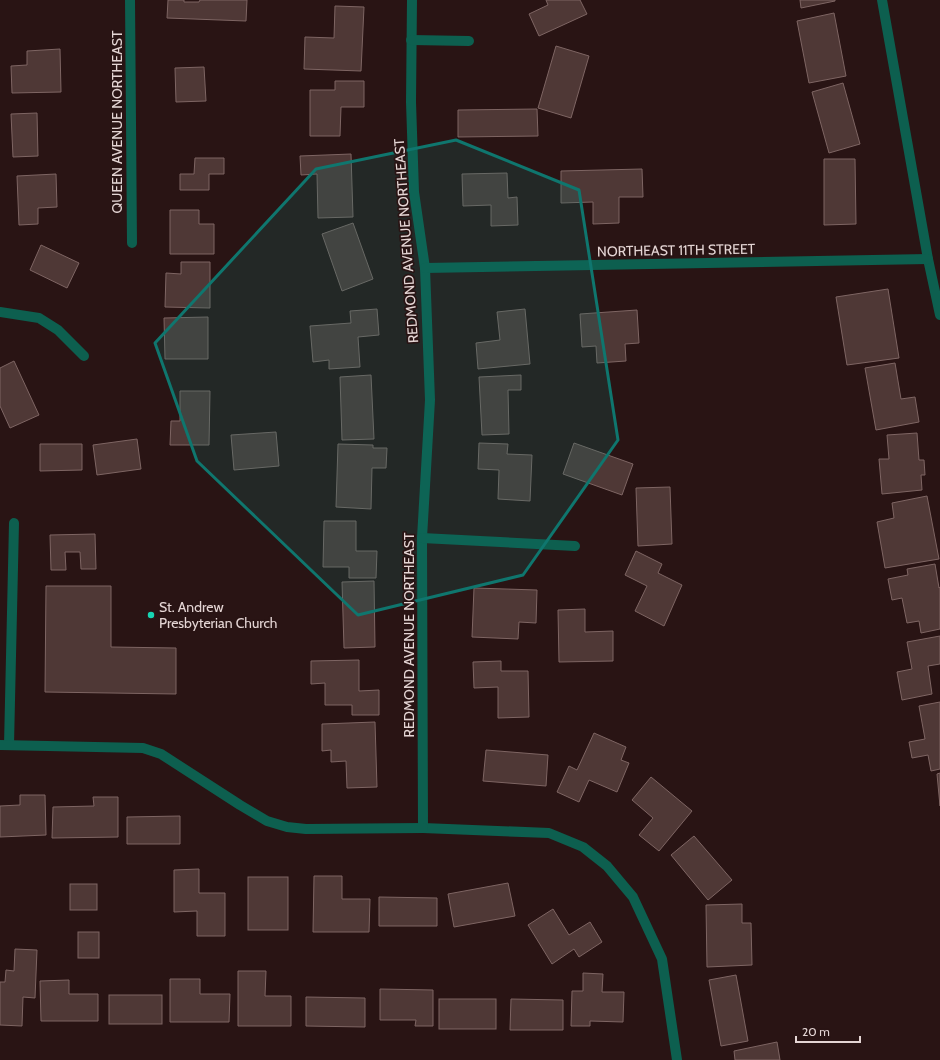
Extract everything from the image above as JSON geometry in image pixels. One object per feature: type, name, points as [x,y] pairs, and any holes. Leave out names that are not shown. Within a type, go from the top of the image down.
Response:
[{"type":"street","name":"QUEEN AVENUE NORTHEAST","points":[[130,0],[132,243]]},
{"type":"street","name":"REDMOND AVENUE NORTHEAST","points":[[412,0],[411,102],[414,192],[425,268],[430,400],[422,538],[423,828]]},
{"type":"street","points":[[882,0],[928,259],[940,315]]},
{"type":"street","points":[[412,40],[469,41]]},
{"type":"street","name":"NORTHEAST 11TH STREET","points":[[425,268],[928,259]]},
{"type":"street","points":[[0,312],[39,318],[58,330],[84,356]]},
{"type":"street","points":[[14,523],[4,745],[143,748],[161,754],[240,805],[268,821],[287,827],[306,829],[423,828],[549,833],[582,848],[607,866],[633,898],[662,958],[677,1060]]},
{"type":"street","points":[[422,538],[574,546]]},
{"type":"highlighted area","points":[[456,140],[579,190],[618,440],[523,575],[358,615],[197,461],[155,343],[316,169]]},
{"type":"building","points":[[168,0],[199,2],[200,0],[247,0],[246,21],[167,18]]},
{"type":"building","points":[[546,0],[580,0],[587,14],[539,36],[529,14],[548,5]]},
{"type":"building","points":[[800,0],[835,0],[835,1],[801,8]]},
{"type":"building","points":[[335,6],[364,7],[361,71],[304,69],[305,37],[334,38]]},
{"type":"building","points":[[834,13],[846,76],[809,83],[797,21]]},
{"type":"building","points":[[556,46],[589,56],[571,118],[538,108]]},
{"type":"building","points":[[60,49],[61,92],[12,93],[11,66],[27,65],[27,51]]},
{"type":"building","points":[[204,67],[206,101],[176,102],[175,68]]},
{"type":"building","points":[[335,81],[364,81],[364,107],[341,107],[340,136],[310,136],[310,90],[335,90]]},
{"type":"building","points":[[843,83],[860,144],[829,153],[812,92]]},
{"type":"building","points":[[537,109],[538,136],[458,137],[458,110]]},
{"type":"building","points":[[37,113],[38,156],[13,157],[11,114]]},
{"type":"building","points":[[351,154],[353,217],[318,218],[317,174],[301,175],[300,156]]},
{"type":"building","points":[[195,158],[224,158],[224,174],[209,174],[209,190],[180,190],[180,174],[194,174]]},
{"type":"building","points":[[824,159],[855,159],[856,224],[824,225]]},
{"type":"building","points":[[642,169],[643,197],[619,197],[619,223],[593,224],[593,202],[561,203],[561,171]]},
{"type":"building","points":[[507,173],[508,198],[517,197],[518,225],[491,226],[491,205],[463,206],[462,174]]},
{"type":"building","points":[[56,174],[57,207],[38,208],[38,224],[19,225],[17,176]]},
{"type":"building","points":[[170,210],[199,210],[199,224],[214,224],[214,254],[170,254]]},
{"type":"building","points":[[353,223],[373,279],[342,291],[322,234]]},
{"type":"building","points":[[41,245],[79,263],[67,288],[30,270]]},
{"type":"building","points":[[181,262],[210,262],[210,308],[165,307],[166,273],[181,274]]},
{"type":"building","points":[[888,289],[899,358],[847,365],[836,297]]},
{"type":"building","points":[[377,309],[379,335],[358,337],[360,367],[329,369],[329,360],[313,362],[310,326],[351,323],[350,311]]},
{"type":"building","points":[[525,309],[530,364],[478,369],[476,343],[500,340],[497,312]]},
{"type":"building","points":[[637,310],[639,343],[625,344],[626,361],[597,363],[596,346],[582,347],[580,314]]},
{"type":"building","points":[[208,317],[208,359],[165,359],[164,318]]},
{"type":"building","points":[[14,361],[39,415],[10,428],[0,406],[0,368]]},
{"type":"building","points":[[895,363],[901,399],[915,397],[919,422],[876,430],[865,368]]},
{"type":"building","points":[[371,375],[374,439],[342,440],[340,377]]},
{"type":"building","points":[[521,375],[521,390],[508,390],[509,434],[482,435],[479,377]]},
{"type":"building","points":[[180,391],[210,391],[209,445],[170,445],[171,421],[180,421]]},
{"type":"building","points":[[276,432],[279,466],[234,470],[231,435]]},
{"type":"building","points":[[917,433],[919,460],[924,460],[925,475],[921,475],[922,490],[882,494],[879,459],[889,459],[887,435]]},
{"type":"building","points":[[137,439],[141,469],[97,475],[93,445]]},
{"type":"building","points":[[479,443],[508,444],[507,454],[532,455],[530,501],[498,499],[499,470],[478,469]]},
{"type":"building","points":[[574,443],[633,464],[622,495],[563,474]]},
{"type":"building","points":[[40,444],[82,444],[82,470],[40,471]]},
{"type":"building","points":[[338,444],[373,445],[373,448],[387,448],[386,468],[372,468],[371,509],[336,507]]},
{"type":"building","points":[[670,487],[672,544],[638,546],[636,488]]},
{"type":"building","points":[[927,496],[939,559],[885,568],[877,522],[894,518],[892,503]]},
{"type":"building","points":[[324,521],[356,521],[356,551],[377,551],[376,578],[349,578],[349,567],[323,567]]},
{"type":"building","points":[[95,534],[96,569],[81,569],[80,552],[65,552],[66,570],[51,570],[50,535]]},
{"type":"building","points":[[636,551],[662,564],[658,573],[682,585],[664,626],[635,611],[647,586],[625,575]]},
{"type":"building","points":[[935,564],[939,588],[940,587],[940,629],[921,633],[919,621],[907,623],[902,598],[892,600],[888,579],[908,575],[907,569]]},
{"type":"building","points":[[374,581],[375,647],[344,648],[342,582]]},
{"type":"building","points":[[46,586],[111,586],[111,647],[176,648],[176,694],[45,692]]},
{"type":"building","points":[[474,588],[537,590],[536,623],[519,622],[518,639],[472,637]]},
{"type":"building","points":[[585,609],[585,632],[613,631],[613,661],[559,662],[558,610]]},
{"type":"building","points":[[940,636],[940,664],[928,666],[932,694],[902,700],[897,672],[912,669],[907,642]]},
{"type":"building","points":[[359,660],[359,691],[379,690],[379,715],[352,715],[352,705],[325,705],[325,683],[311,684],[311,661]]},
{"type":"building","points":[[501,661],[501,671],[528,671],[529,717],[498,718],[498,687],[474,688],[473,662]]},
{"type":"building","points":[[940,702],[940,769],[931,771],[928,755],[912,758],[909,742],[925,739],[919,706]]},
{"type":"building","points":[[375,722],[377,787],[347,788],[346,761],[331,762],[331,750],[322,751],[322,724]]},
{"type":"building","points":[[594,733],[626,747],[621,760],[629,763],[617,792],[589,780],[579,802],[557,792],[569,766],[577,770]]},
{"type":"building","points":[[486,750],[548,755],[546,786],[483,781]]},
{"type":"building","points":[[940,773],[940,806],[937,774]]},
{"type":"building","points":[[651,777],[692,811],[659,851],[639,835],[653,818],[632,800]]},
{"type":"building","points":[[20,795],[45,795],[46,835],[0,837],[0,806],[20,805]]},
{"type":"building","points":[[93,797],[118,797],[118,837],[52,838],[53,807],[94,806]]},
{"type":"building","points":[[180,816],[180,844],[127,844],[127,817]]},
{"type":"building","points":[[694,836],[732,880],[708,900],[671,855]]},
{"type":"building","points":[[199,869],[199,893],[225,893],[225,936],[197,936],[197,911],[174,912],[174,870]]},
{"type":"building","points":[[314,876],[342,876],[342,899],[370,899],[369,932],[313,932]]},
{"type":"building","points":[[248,877],[288,877],[288,930],[248,930]]},
{"type":"building","points":[[508,883],[515,916],[454,927],[448,894]]},
{"type":"building","points":[[70,884],[97,884],[97,910],[70,910]]},
{"type":"building","points":[[379,897],[437,898],[437,926],[379,926]]},
{"type":"building","points":[[742,904],[742,923],[751,923],[752,965],[707,967],[706,905]]},
{"type":"building","points":[[553,909],[569,935],[590,922],[602,942],[579,957],[574,949],[552,964],[528,925]]},
{"type":"building","points":[[78,932],[99,932],[99,958],[78,958]]},
{"type":"building","points":[[15,949],[37,950],[35,998],[23,997],[22,1026],[0,1025],[0,982],[5,982],[6,970],[14,971]]},
{"type":"building","points":[[238,971],[266,971],[265,996],[291,996],[291,1026],[238,1026]]},
{"type":"building","points":[[583,973],[603,974],[602,992],[624,992],[623,1022],[590,1021],[590,1026],[571,1026],[572,991],[583,991]]},
{"type":"building","points":[[736,975],[748,1041],[721,1046],[709,980]]},
{"type":"building","points":[[170,979],[200,979],[200,994],[230,994],[229,1022],[170,1022]]},
{"type":"building","points":[[69,980],[69,994],[98,994],[98,1021],[41,1021],[40,981]]},
{"type":"building","points":[[380,989],[433,990],[433,1026],[415,1026],[416,1020],[380,1020]]},
{"type":"building","points":[[109,995],[162,995],[162,1024],[109,1024]]},
{"type":"building","points":[[306,997],[365,998],[365,1027],[306,1026]]},
{"type":"building","points":[[439,999],[496,999],[496,1029],[439,1029]]},
{"type":"building","points":[[511,999],[563,1000],[563,1030],[510,1030]]},
{"type":"building","points":[[777,1042],[780,1060],[735,1060],[734,1051]]},
{"type":"place","name":"St. Andrew Presbyterian Church","points":[[151,615]]}]
